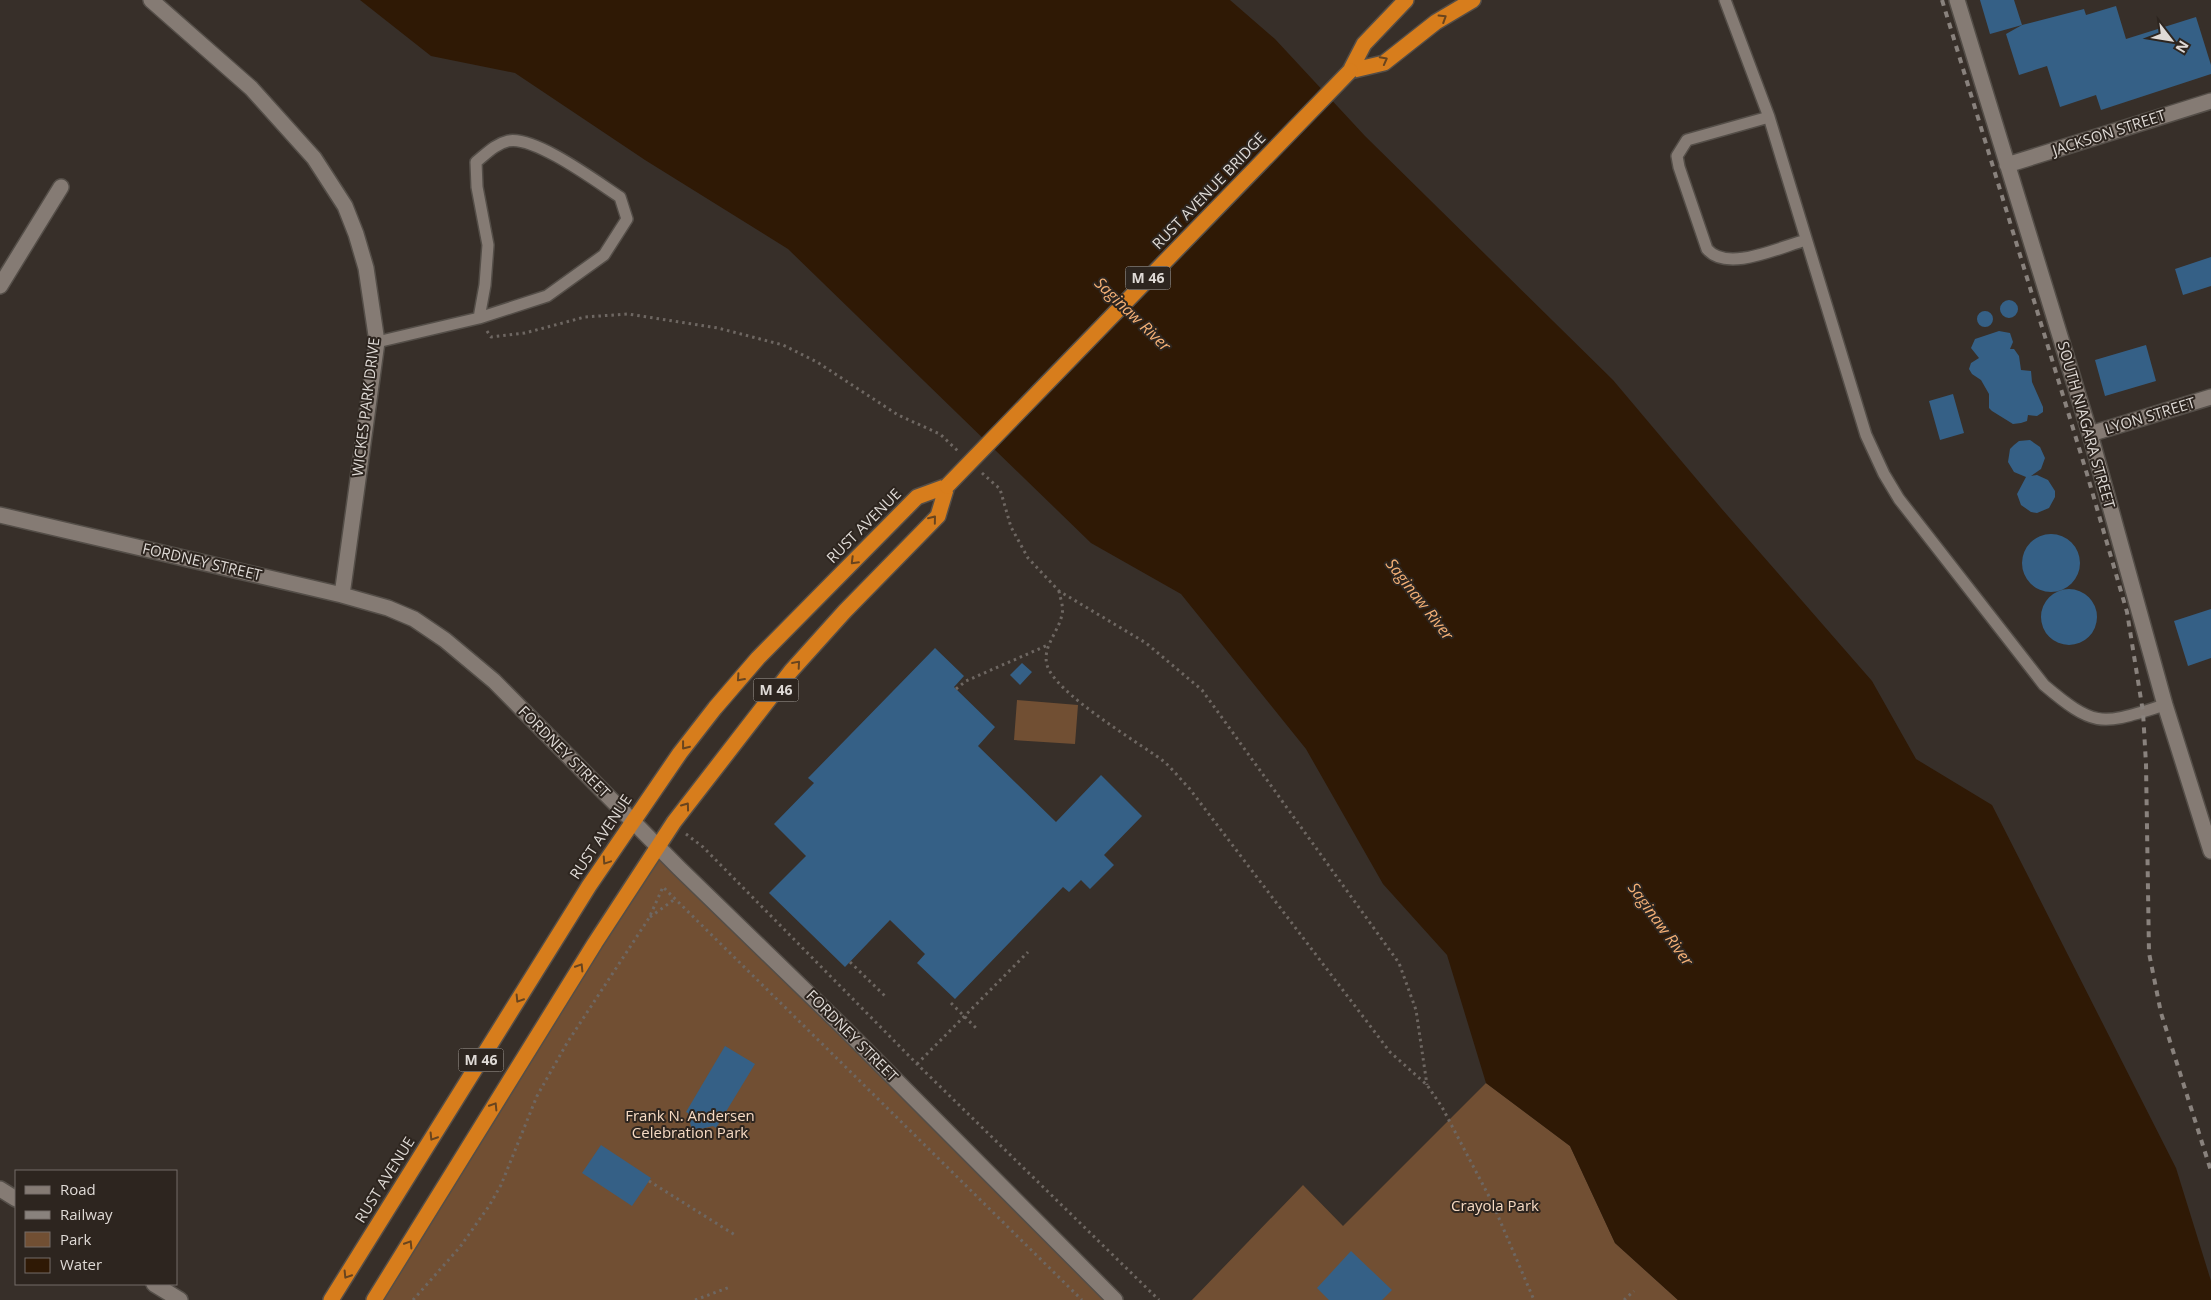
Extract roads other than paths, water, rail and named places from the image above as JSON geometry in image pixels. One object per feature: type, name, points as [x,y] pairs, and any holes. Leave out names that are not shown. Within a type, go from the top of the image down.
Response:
[{"type":"highway","name":"M 46","points":[[1350,71],[1364,44],[1406,0]]},
{"type":"highway","points":[[1350,71],[1384,63],[1436,22],[1473,0]]},
{"type":"highway","name":"RUST AVENUE BRIDGE","points":[[947,486],[1350,71]]},
{"type":"highway","name":"M 46","points":[[374,1300],[595,943],[658,846],[708,776],[791,671],[845,611],[938,516],[947,486]]},
{"type":"highway","name":"RUST AVENUE","points":[[331,1300],[589,886],[698,730],[758,658],[917,497],[947,486]]},
{"type":"street","name":"WICKES PARK DRIVE","points":[[151,0],[251,88],[314,158],[345,206],[356,234],[366,268],[377,342],[342,595]]},
{"type":"street","name":"SOUTH NIAGARA STREET","points":[[1957,0],[2090,434],[2165,705],[2211,851]]},
{"type":"street","name":"JACKSON STREET","points":[[2007,165],[2211,101]]},
{"type":"street","points":[[0,286],[61,187]]},
{"type":"street","name":"LYON STREET","points":[[2090,434],[2211,397]]},
{"type":"street","name":"FORDNEY STREET","points":[[0,515],[342,595],[388,608],[414,619],[445,640],[494,681],[1115,1300]]},
{"type":"street","points":[[0,1189],[15,1198]]},
{"type":"street","points":[[156,1285],[180,1300]]},
{"type":"lane","points":[[1725,0],[1769,117],[1866,435],[1884,474],[1899,499],[2044,685],[2072,709],[2089,718],[2109,720],[2165,705]]},
{"type":"lane","points":[[1769,117],[1687,140],[1677,156],[1679,167],[1707,249],[1713,256],[1735,260],[1806,240]]},
{"type":"lane","points":[[377,342],[479,318],[547,296],[604,255],[627,219],[620,197],[536,144],[510,140],[495,146],[476,162],[477,187],[488,245],[486,285],[479,318]]},
{"type":"water","name":"Saginaw River","points":[[360,0],[1230,0],[1275,39],[1365,136],[1613,380],[1721,508],[1872,681],[1916,759],[1992,805],[2176,1168],[2211,1281],[2211,1300],[1678,1300],[1615,1243],[1570,1146],[1486,1083],[1447,955],[1383,884],[1306,749],[1181,594],[1091,543],[788,249],[645,160],[515,73],[431,56]]},
{"type":"railway","points":[[1942,0],[2087,474],[2127,612],[2143,712],[2146,764],[2149,953],[2161,1013],[2211,1171]]},
{"type":"park label","name":"Frank N. Andersen Celebration Park","points":[[690,1124]]},
{"type":"park label","name":"Crayola Park","points":[[1495,1206]]}]
